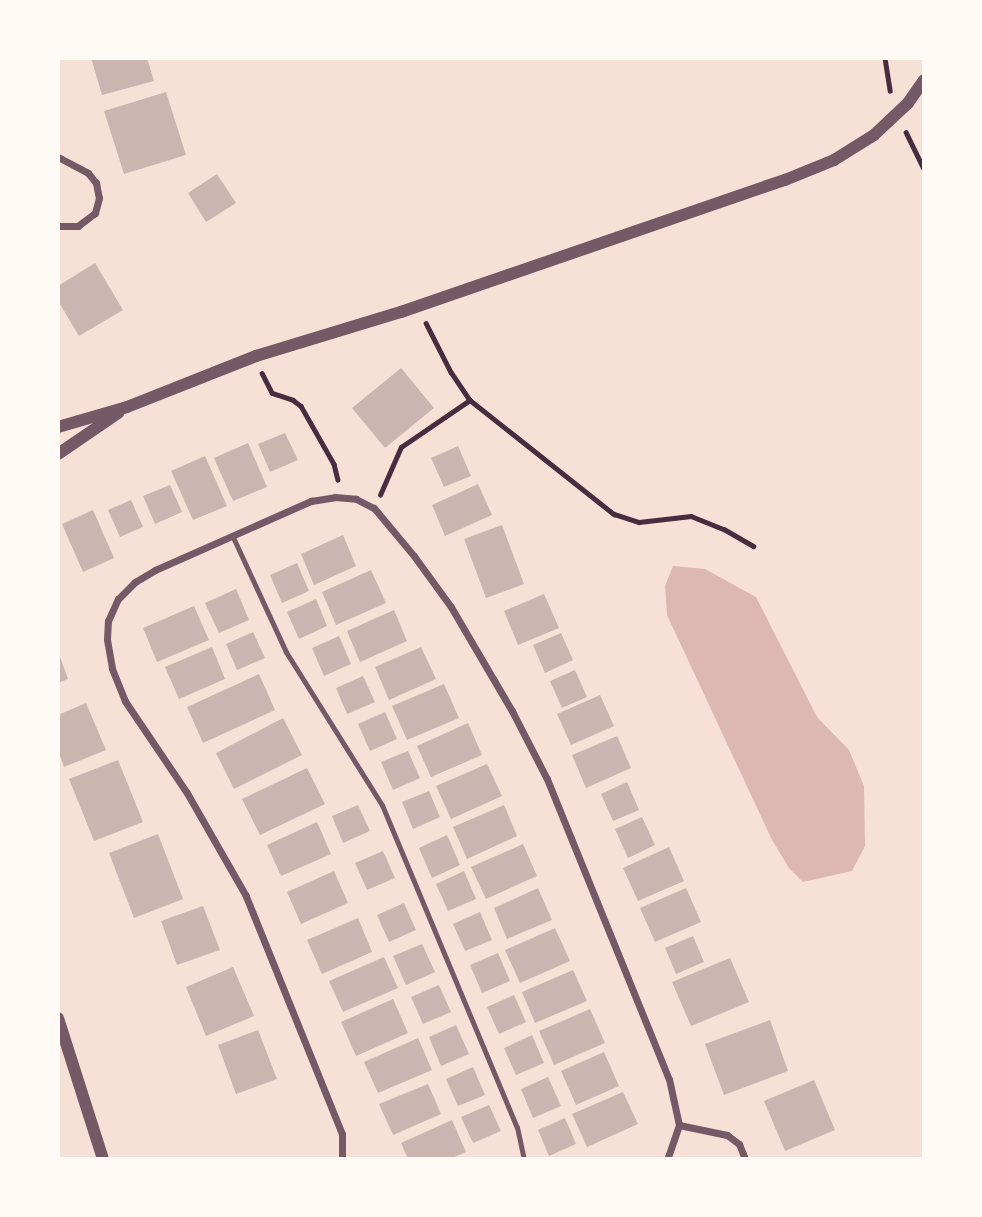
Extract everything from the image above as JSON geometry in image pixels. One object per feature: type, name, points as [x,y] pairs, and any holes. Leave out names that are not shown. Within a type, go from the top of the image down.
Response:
[{"type":"street","points":[[58,427],[127,407],[256,356],[401,312],[746,194],[834,160],[874,135],[908,103],[924,80]]},
{"type":"street","points":[[58,157],[88,173],[96,183],[99,198],[95,213],[78,226],[58,226]]},
{"type":"street","points":[[58,454],[127,407]]},
{"type":"street","points":[[342,1159],[342,1134],[246,895],[187,793],[125,701],[112,668],[107,639],[108,621],[118,599],[135,582],[311,500],[342,498],[356,499],[374,508],[451,607],[512,710],[547,779],[669,1079],[679,1125],[667,1159]]},
{"type":"street","points":[[58,1018],[103,1159]]},
{"type":"street","points":[[679,1125],[727,1135],[739,1144],[745,1159]]},
{"type":"lane","points":[[232,535],[286,652],[382,805],[517,1126],[524,1159]]},
{"type":"path","points":[[426,322],[451,372],[470,400],[614,514],[639,522],[691,516],[724,529],[752,546]]},
{"type":"path","points":[[256,356],[267,388],[301,407],[334,464],[342,498]]},
{"type":"path","points":[[374,508],[401,447],[470,400]]},
{"type":"shaded area","points":[[673,566],[705,569],[756,597],[817,717],[849,750],[864,786],[865,846],[852,871],[803,882],[789,868],[772,840],[667,615],[665,586]]},
{"type":"building","points":[[91,58],[147,58],[154,81],[102,95]]},
{"type":"building","points":[[166,92],[186,155],[124,174],[104,111]]},
{"type":"building","points":[[217,174],[236,203],[206,222],[188,193]]},
{"type":"building","points":[[95,263],[123,310],[79,336],[58,301],[58,286]]},
{"type":"building","points":[[401,368],[434,408],[385,448],[352,408]]},
{"type":"building","points":[[285,433],[298,460],[270,472],[258,444]]},
{"type":"building","points":[[248,443],[267,487],[233,501],[214,458]]},
{"type":"building","points":[[458,446],[471,476],[444,487],[431,458]]},
{"type":"building","points":[[205,456],[227,506],[193,520],[171,471]]},
{"type":"building","points":[[478,484],[492,515],[445,536],[432,505]]},
{"type":"building","points":[[170,485],[182,512],[155,524],[143,496]]},
{"type":"building","points":[[131,500],[143,527],[120,537],[108,510]]},
{"type":"building","points":[[93,510],[114,558],[83,572],[62,524]]},
{"type":"building","points":[[502,525],[524,584],[486,598],[464,539]]},
{"type":"building","points":[[343,535],[356,566],[314,585],[301,554]]},
{"type":"building","points":[[297,563],[309,591],[282,603],[270,575]]},
{"type":"building","points":[[371,570],[386,603],[336,625],[322,592]]},
{"type":"building","points":[[236,589],[249,620],[219,633],[205,603]]},
{"type":"building","points":[[544,594],[559,628],[518,645],[504,611]]},
{"type":"building","points":[[316,599],[327,626],[299,639],[287,612]]},
{"type":"building","points":[[194,606],[209,640],[157,662],[143,628]]},
{"type":"building","points":[[394,610],[407,641],[360,662],[347,631]]},
{"type":"building","points":[[253,632],[265,658],[237,670],[226,644]]},
{"type":"building","points":[[561,633],[573,660],[545,673],[533,645]]},
{"type":"building","points":[[339,636],[351,664],[324,676],[312,648]]},
{"type":"building","points":[[212,647],[225,679],[179,699],[165,667]]},
{"type":"building","points":[[421,647],[436,679],[389,700],[375,667]]},
{"type":"building","points":[[58,651],[68,679],[58,683]]},
{"type":"building","points":[[575,670],[587,697],[562,708],[550,681]]},
{"type":"building","points":[[259,674],[275,710],[203,743],[187,707]]},
{"type":"building","points":[[363,676],[375,702],[347,714],[336,688]]},
{"type":"building","points":[[444,684],[459,718],[407,740],[392,706]]},
{"type":"building","points":[[600,695],[614,726],[571,745],[557,714]]},
{"type":"building","points":[[86,703],[106,750],[64,767],[58,751],[58,715]]},
{"type":"building","points":[[385,712],[397,739],[370,751],[358,724]]},
{"type":"building","points":[[283,718],[302,755],[234,789],[216,753]]},
{"type":"building","points":[[468,723],[482,755],[431,777],[417,746]]},
{"type":"building","points":[[617,736],[631,768],[586,788],[572,755]]},
{"type":"building","points":[[408,751],[420,778],[393,790],[381,762]]},
{"type":"building","points":[[118,760],[143,822],[94,841],[69,779]]},
{"type":"building","points":[[487,764],[502,796],[451,819],[436,786]]},
{"type":"building","points":[[307,768],[325,804],[260,835],[242,799]]},
{"type":"building","points":[[627,782],[639,810],[613,821],[601,794]]},
{"type":"building","points":[[429,791],[440,817],[413,829],[402,802]]},
{"type":"building","points":[[358,805],[370,831],[343,843],[332,816]]},
{"type":"building","points":[[504,805],[517,836],[467,859],[453,827]]},
{"type":"building","points":[[642,817],[655,845],[628,858],[615,829]]},
{"type":"building","points":[[317,822],[331,854],[281,876],[267,845]]},
{"type":"building","points":[[158,834],[183,899],[134,918],[109,853]]},
{"type":"building","points":[[447,835],[460,865],[432,878],[419,848]]},
{"type":"building","points":[[523,844],[537,876],[486,899],[471,867]]},
{"type":"building","points":[[669,847],[684,881],[638,901],[623,868]]},
{"type":"building","points":[[383,851],[395,878],[367,890],[355,863]]},
{"type":"building","points":[[334,871],[348,903],[301,924],[287,892]]},
{"type":"building","points":[[464,871],[476,899],[448,911],[436,884]]},
{"type":"building","points":[[538,888],[552,920],[507,939],[494,908]]},
{"type":"building","points":[[686,888],[701,922],[655,942],[640,908]]},
{"type":"building","points":[[404,903],[416,930],[389,942],[377,915]]},
{"type":"building","points":[[203,906],[220,950],[177,965],[161,921]]},
{"type":"building","points":[[480,912],[492,940],[465,951],[453,924]]},
{"type":"building","points":[[358,918],[372,952],[322,974],[307,940]]},
{"type":"building","points":[[555,928],[570,961],[520,983],[505,950]]},
{"type":"building","points":[[693,936],[704,962],[676,974],[665,948]]},
{"type":"building","points":[[422,944],[435,972],[406,985],[393,956]]},
{"type":"building","points":[[498,953],[510,981],[482,993],[470,965]]},
{"type":"building","points":[[384,957],[398,988],[343,1012],[329,981]]},
{"type":"building","points":[[730,958],[749,1002],[691,1026],[672,982]]},
{"type":"building","points":[[233,967],[254,1016],[206,1036],[186,987]]},
{"type":"building","points":[[573,970],[587,1001],[535,1023],[522,992]]},
{"type":"building","points":[[439,985],[451,1012],[423,1024],[411,997]]},
{"type":"building","points":[[514,995],[526,1022],[499,1034],[487,1007]]},
{"type":"building","points":[[393,999],[408,1033],[356,1056],[341,1022]]},
{"type":"building","points":[[590,1009],[605,1043],[554,1065],[539,1031]]},
{"type":"building","points":[[770,1020],[788,1071],[724,1095],[705,1044]]},
{"type":"building","points":[[456,1025],[469,1054],[441,1066],[429,1037]]},
{"type":"building","points":[[258,1030],[277,1079],[236,1094],[218,1045]]},
{"type":"building","points":[[532,1035],[544,1063],[516,1075],[504,1048]]},
{"type":"building","points":[[418,1038],[432,1070],[378,1093],[364,1062]]},
{"type":"building","points":[[604,1052],[619,1086],[576,1105],[561,1071]]},
{"type":"building","points":[[473,1067],[485,1095],[458,1106],[446,1079]]},
{"type":"building","points":[[548,1077],[561,1106],[533,1118],[521,1089]]},
{"type":"building","points":[[814,1080],[835,1130],[785,1151],[764,1101]]},
{"type":"building","points":[[428,1084],[441,1114],[393,1135],[379,1104]]},
{"type":"building","points":[[623,1092],[638,1124],[587,1147],[572,1114]]},
{"type":"building","points":[[489,1105],[501,1131],[473,1143],[461,1117]]},
{"type":"building","points":[[565,1118],[576,1144],[549,1156],[538,1130]]},
{"type":"building","points":[[452,1120],[466,1152],[450,1159],[408,1159],[401,1143]]}]
